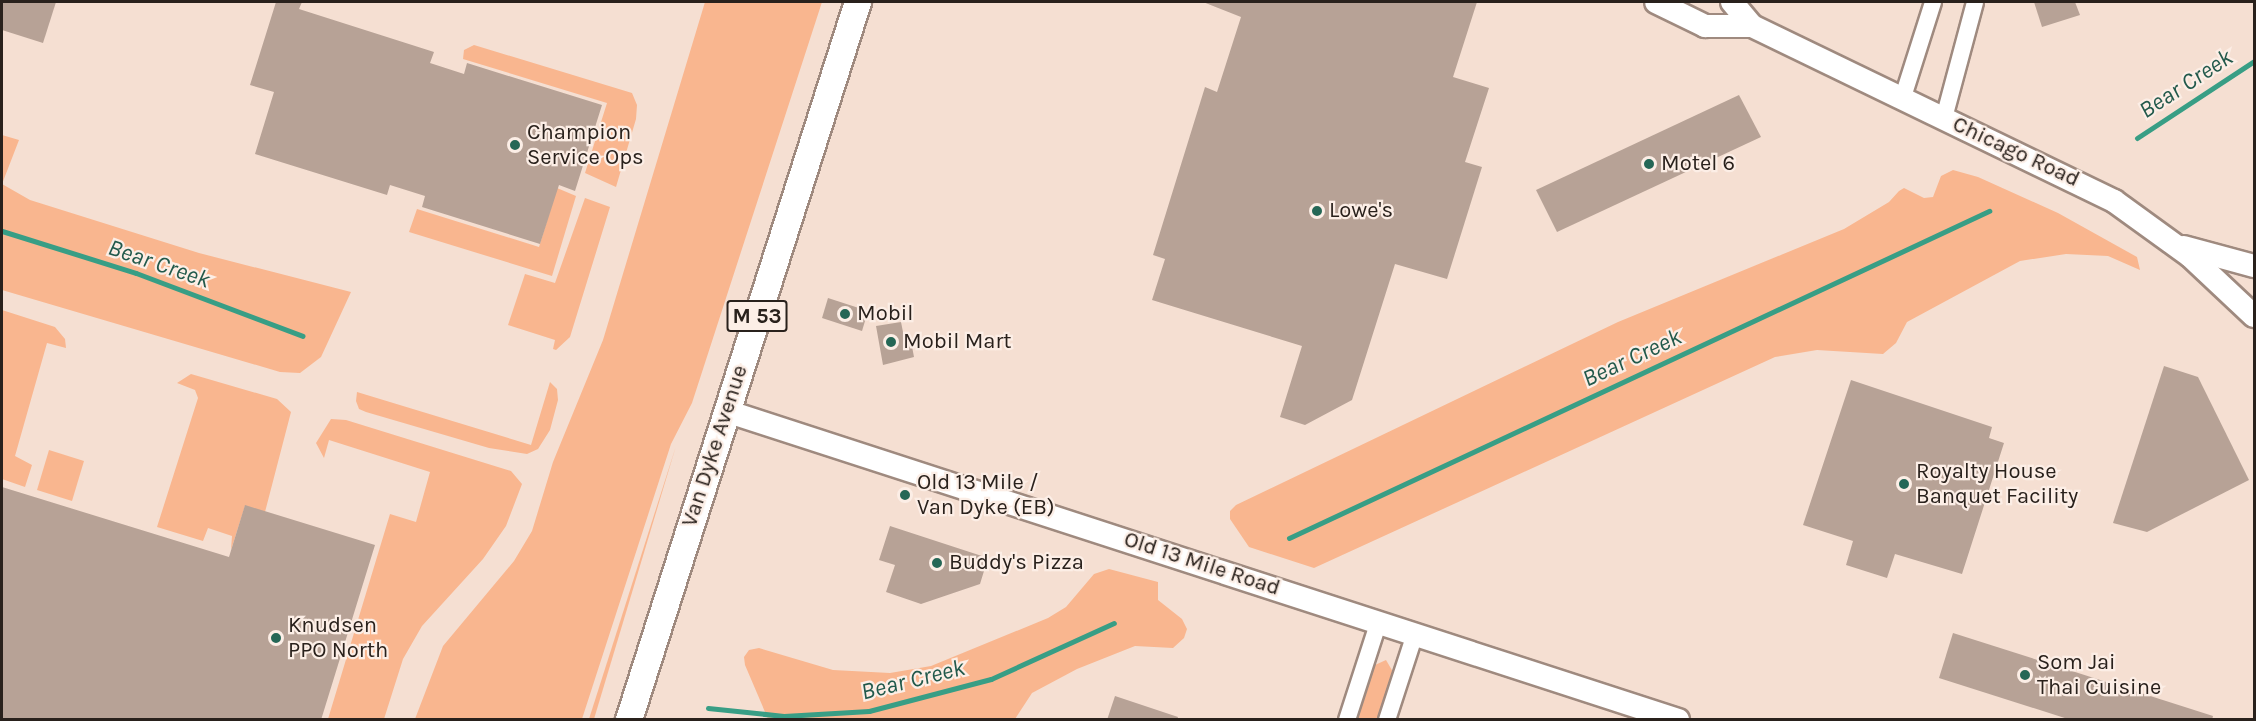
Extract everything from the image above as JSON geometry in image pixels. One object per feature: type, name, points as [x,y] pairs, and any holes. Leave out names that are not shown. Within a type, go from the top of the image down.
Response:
[{"type":"main road","name":"Van Dyke Avenue","points":[[629,720],[858,2]]},
{"type":"street","name":"Chicago Road","points":[[1656,2],[1705,26],[1752,26]]},
{"type":"street","name":"Chicago Road","points":[[1732,2],[1752,26],[1902,100],[2082,182],[2177,246],[2254,316]]},
{"type":"street","points":[[1902,100],[1933,2]]},
{"type":"street","points":[[1944,118],[1976,2]]},
{"type":"street","points":[[2177,246],[2254,266]]},
{"type":"street","name":"Old 13 Mile Road","points":[[726,411],[1678,720]]},
{"type":"street","points":[[1347,720],[1378,621]]},
{"type":"street","points":[[1387,720],[1415,634]]},
{"type":"shaded area","points":[[705,2],[822,2],[692,403],[671,444],[582,719],[415,719],[443,646],[514,561],[532,531],[553,462],[603,340]]},
{"type":"shaded area","points":[[474,45],[632,93],[637,105],[636,119],[616,187],[585,173],[607,103],[463,59],[464,50]]},
{"type":"shaded area","points":[[2,135],[19,140],[2,184]]},
{"type":"shaded area","points":[[1953,170],[1978,177],[2058,213],[2137,257],[2140,270],[2108,256],[2066,254],[2020,261],[1907,322],[1896,343],[1883,354],[1817,350],[1775,357],[1314,568],[1249,547],[1230,519],[1230,511],[1236,505],[1618,322],[1844,229],[1889,202],[1904,188],[1924,198],[1933,197],[1941,176]]},
{"type":"shaded area","points":[[2,184],[30,200],[199,253],[351,292],[321,357],[300,373],[280,372],[2,290]]},
{"type":"shaded area","points":[[557,188],[576,196],[552,276],[409,232],[417,209],[539,247]]},
{"type":"shaded area","points":[[585,198],[610,207],[570,337],[556,350],[553,349],[555,340],[508,325],[525,274],[555,283]]},
{"type":"shaded area","points":[[2,310],[55,327],[65,339],[66,348],[47,343],[15,456],[32,465],[25,487],[2,479]]},
{"type":"shaded area","points":[[191,374],[277,399],[291,412],[265,512],[245,506],[231,550],[232,536],[208,528],[203,541],[157,527],[198,398],[195,390],[177,383]]},
{"type":"shaded area","points":[[550,382],[557,389],[558,400],[550,430],[538,449],[527,454],[489,448],[366,412],[359,409],[356,401],[357,392],[531,445]]},
{"type":"shaded area","points":[[331,419],[346,420],[511,471],[522,484],[506,526],[483,559],[422,626],[403,659],[384,719],[328,719],[390,514],[416,522],[430,472],[329,440],[324,458],[316,443]]},
{"type":"shaded area","points":[[676,446],[594,719],[589,719]]},
{"type":"shaded area","points":[[49,450],[84,461],[72,501],[37,490]]},
{"type":"shaded area","points":[[1109,569],[1158,582],[1158,600],[1182,619],[1187,629],[1184,638],[1173,648],[1135,646],[1077,669],[1032,693],[1015,719],[768,719],[745,665],[744,657],[749,650],[759,648],[833,670],[890,673],[931,666],[1048,618],[1066,607],[1094,574]]},
{"type":"shaded area","points":[[1386,660],[1393,672],[1377,719],[1358,719],[1375,665]]},
{"type":"building","points":[[2,2],[56,2],[43,43],[2,30]]},
{"type":"building","points":[[276,2],[302,2],[299,9],[434,52],[430,63],[464,74],[467,63],[602,105],[575,191],[559,185],[540,244],[422,207],[425,196],[390,185],[387,195],[255,154],[274,92],[250,85]]},
{"type":"building","name":"Lowe's","points":[[1203,2],[1477,2],[1453,77],[1489,88],[1465,162],[1482,167],[1447,279],[1395,264],[1352,400],[1305,425],[1280,417],[1302,346],[1152,300],[1165,259],[1153,255],[1205,87],[1217,92],[1241,17]]},
{"type":"building","points":[[2034,2],[2075,2],[2080,15],[2042,27]]},
{"type":"building","name":"Motel 6","points":[[1739,95],[1761,137],[1557,232],[1536,190]]},
{"type":"building","points":[[828,298],[868,311],[862,331],[822,318]]},
{"type":"building","points":[[901,322],[904,337],[910,336],[914,357],[883,365],[876,326]]},
{"type":"building","points":[[2164,366],[2198,377],[2249,480],[2147,532],[2113,523]]},
{"type":"building","name":"Royalty House Banquet Facility","points":[[1851,380],[1992,427],[1989,438],[2004,443],[1962,574],[1895,554],[1887,578],[1846,565],[1853,541],[1803,525]]},
{"type":"building","points":[[2,487],[229,557],[245,505],[375,545],[321,720],[2,720]]},
{"type":"building","name":"Buddy's Pizza","points":[[890,526],[988,558],[980,584],[921,604],[886,592],[895,565],[879,560]]},
{"type":"building","points":[[1953,633],[2213,716],[2212,720],[2071,720],[1939,678]]},
{"type":"building","points":[[1115,696],[1178,717],[1177,720],[1107,720]]},
{"type":"waterway","name":"Bear Creek","points":[[2137,138],[2254,61]]},
{"type":"waterway","name":"Bear Creek","points":[[1289,538],[1989,211]]},
{"type":"waterway","name":"Bear Creek","points":[[2,231],[136,273],[303,336]]},
{"type":"waterway","name":"Bear Creek","points":[[708,708],[784,716],[869,711],[991,679],[1114,623]]},
{"type":"place","name":"Champion Service Ops","points":[[515,145]]},
{"type":"place","name":"Motel 6","points":[[1649,164]]},
{"type":"place","name":"Lowe's","points":[[1317,211]]},
{"type":"place","name":"Mobil","points":[[845,314]]},
{"type":"place","name":"Mobil Mart","points":[[891,342]]},
{"type":"place","name":"Royalty House Banquet Facility","points":[[1904,484]]},
{"type":"place","name":"Old 13 Mile / Van Dyke (EB)","points":[[905,495]]},
{"type":"place","name":"Buddy's Pizza","points":[[937,563]]},
{"type":"place","name":"Knudsen PPO North","points":[[276,638]]},
{"type":"place","name":"Som Jai Thai Cuisine","points":[[2025,675]]}]
